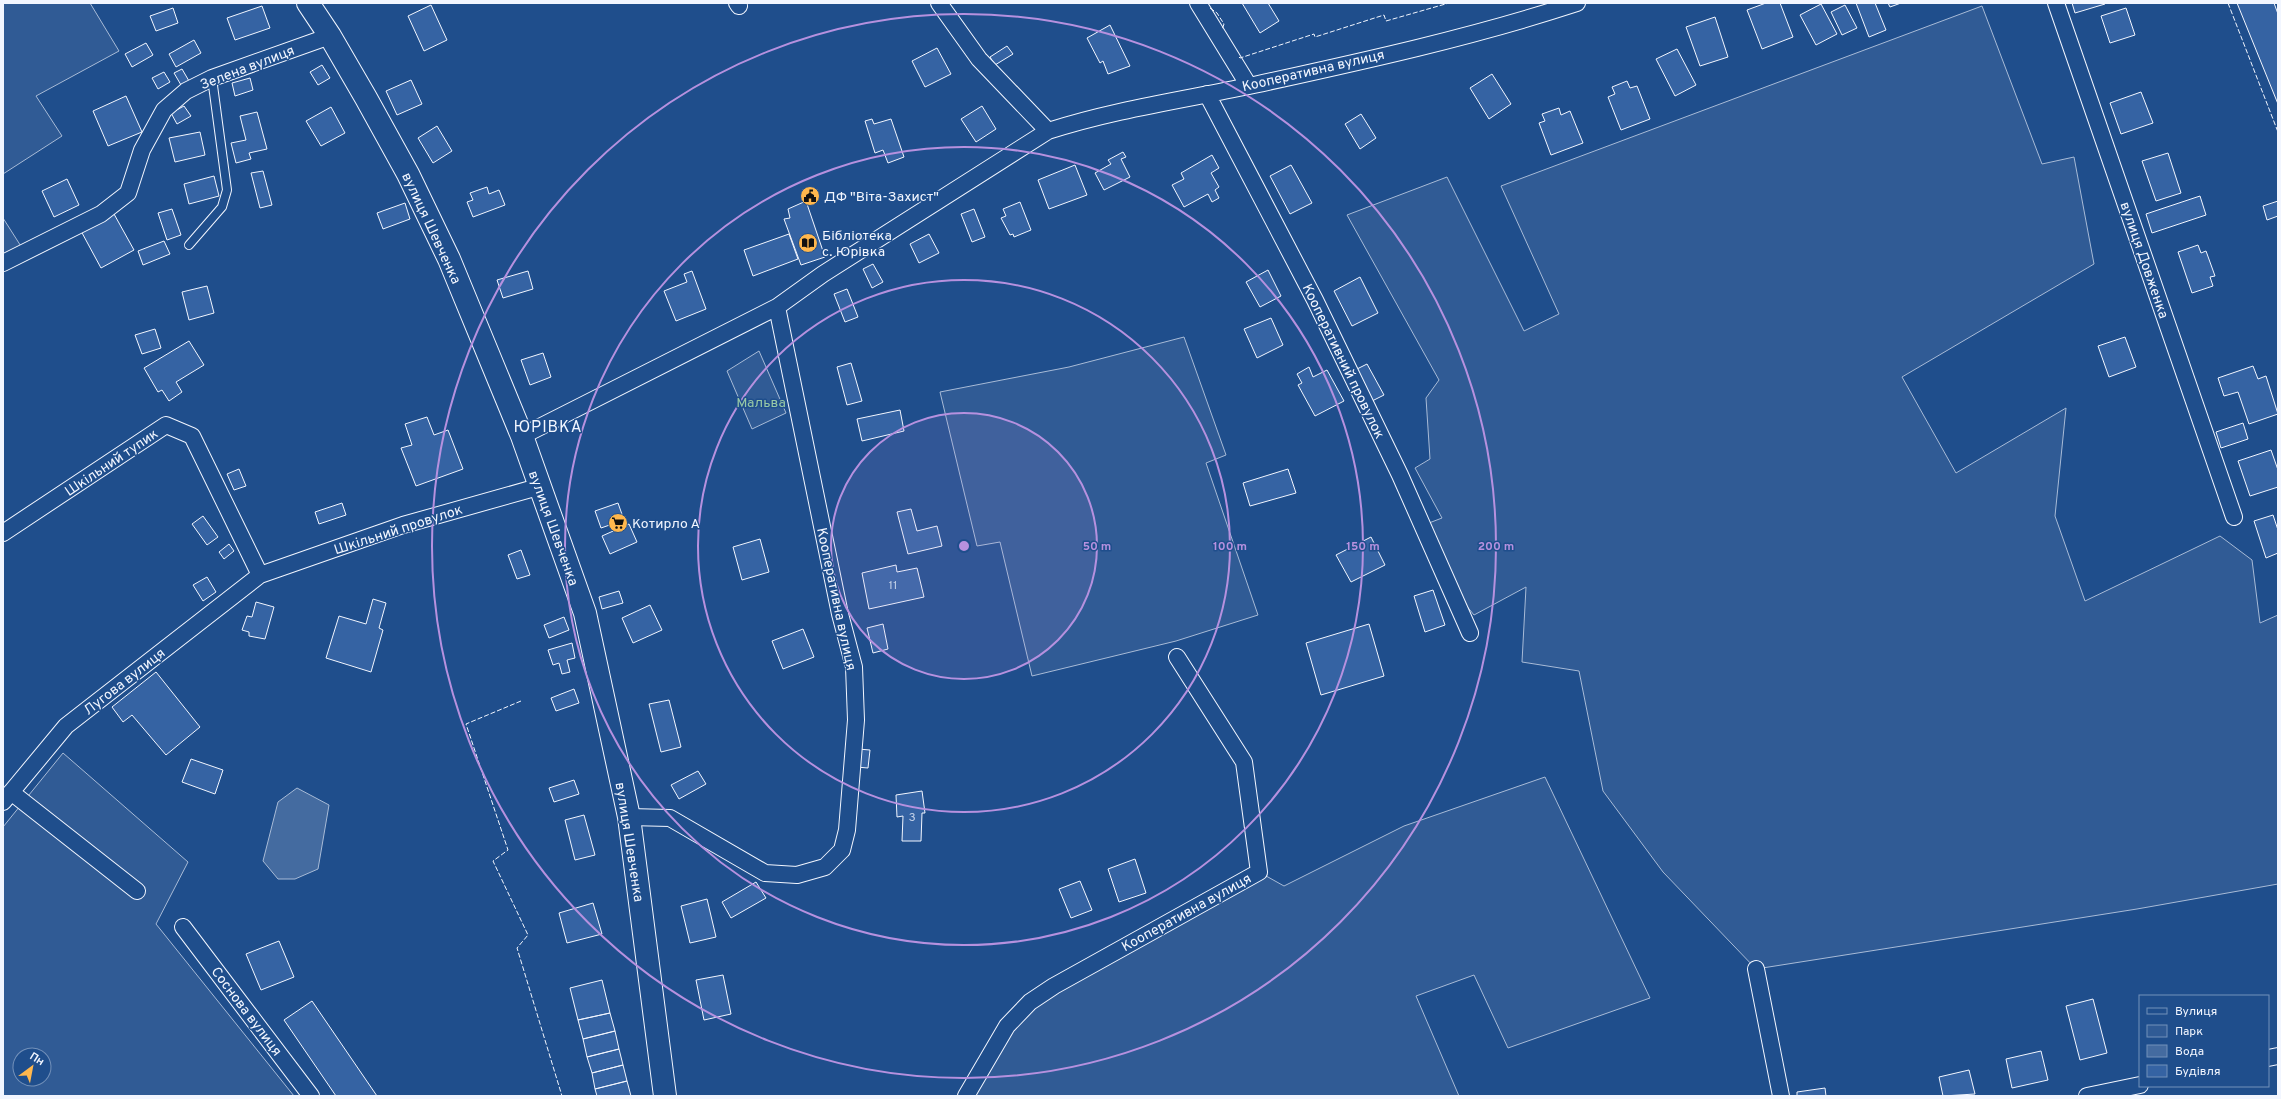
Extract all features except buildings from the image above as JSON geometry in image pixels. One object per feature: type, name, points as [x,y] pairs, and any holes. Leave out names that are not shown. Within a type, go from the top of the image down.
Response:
[{"type":"street","name":"вулиця Шевченка","points":[[308,3],[330,36],[408,174],[449,260],[522,436],[538,487],[585,613],[629,817],[665,1096]]},
{"type":"street","points":[[939,3],[979,59],[1048,131]]},
{"type":"street","points":[[1198,3],[1249,86]]},
{"type":"street","name":"Кооперативна вулиця","points":[[522,436],[777,307],[823,274],[1048,131],[1076,122],[1249,86],[1507,26],[1577,3]]},
{"type":"street","name":"вулиця Довженка","points":[[2056,3],[2234,517]]},
{"type":"street","name":"Зелена вулиця","points":[[3,263],[101,214],[128,193],[142,150],[164,110],[186,91],[212,78],[330,36]]},
{"type":"street","name":"Кооперативний провулок","points":[[1207,94],[1315,300],[1400,475],[1470,633]]},
{"type":"street","name":"Кооперативна вулиця","points":[[629,817],[670,818],[765,874],[797,876],[825,867],[842,850],[847,830],[856,720],[854,667],[840,614],[777,307]]},
{"type":"street","name":"Шкільний тупик","points":[[3,533],[166,425],[192,436],[260,575]]},
{"type":"street","name":"Шкільний провулок","points":[[260,575],[403,525],[538,487]]},
{"type":"street","name":"Лугова вулиця","points":[[7,797],[66,726],[260,575]]},
{"type":"street","name":"Кооперативна вулиця","points":[[966,1096],[1007,1026],[1030,1002],[1054,986],[1259,872],[1244,762],[1177,657]]},
{"type":"street","points":[[7,797],[137,891]]},
{"type":"street","name":"Соснова вулиця","points":[[183,927],[311,1096]]},
{"type":"street","points":[[1756,970],[1781,1096]]},
{"type":"street","points":[[2087,1096],[2139,1085]]},
{"type":"lane","points":[[189,245],[222,207],[227,190],[212,78]]},
{"type":"green space","points":[[3,3],[90,3],[119,51],[36,96],[62,136],[3,174]]},
{"type":"green space","points":[[1982,6],[2042,164],[2074,157],[2094,264],[1902,377],[1956,473],[2066,408],[2055,516],[2085,601],[2220,536],[2252,560],[2260,623],[2278,615],[2278,884],[2137,909],[1756,969],[1663,872],[1603,791],[1579,671],[1522,662],[1526,587],[1474,615],[1461,599],[1429,523],[1442,518],[1415,468],[1430,459],[1426,398],[1439,380],[1347,215],[1447,177],[1524,331],[1559,314],[1501,186]]},
{"type":"green space","points":[[3,218],[24,251],[3,263]]},
{"type":"green space","points":[[1184,337],[1226,455],[1206,463],[1258,615],[1176,641],[1032,676],[1000,542],[977,546],[940,392],[1069,367]]},
{"type":"green space","name":"Мальва","points":[[759,351],[786,413],[752,429],[727,371]]},
{"type":"green space","points":[[63,753],[188,862],[156,924],[294,1096],[3,1096],[3,827]]},
{"type":"green space","points":[[1545,777],[1650,998],[1508,1048],[1474,975],[1416,996],[1459,1096],[966,1096],[1030,1002],[1259,872],[1284,886],[1404,826]]},
{"type":"water","points":[[297,788],[329,805],[318,869],[295,879],[278,879],[263,861],[278,802]]},
{"type":"fence","points":[[1239,57],[1240,58],[1314,34],[1315,37],[1384,15],[1386,21],[1449,3]]},
{"type":"fence","points":[[2228,3],[2278,132]]},
{"type":"fence","points":[[1210,8],[1217,13],[1224,24],[1222,30]]},
{"type":"fence","points":[[521,701],[466,724],[508,850],[493,861],[528,935],[517,948],[562,1096]]},
{"type":"place","name":"ДФ \"Віта-Захист\"","points":[[810,196]]},
{"type":"place","name":"Бібліотека с. Юрівка","points":[[808,243]]},
{"type":"place","name":"Котирло А","points":[[618,523]]},
{"type":"district","name":"ЮРІВКА","points":[[548,426]]}]
